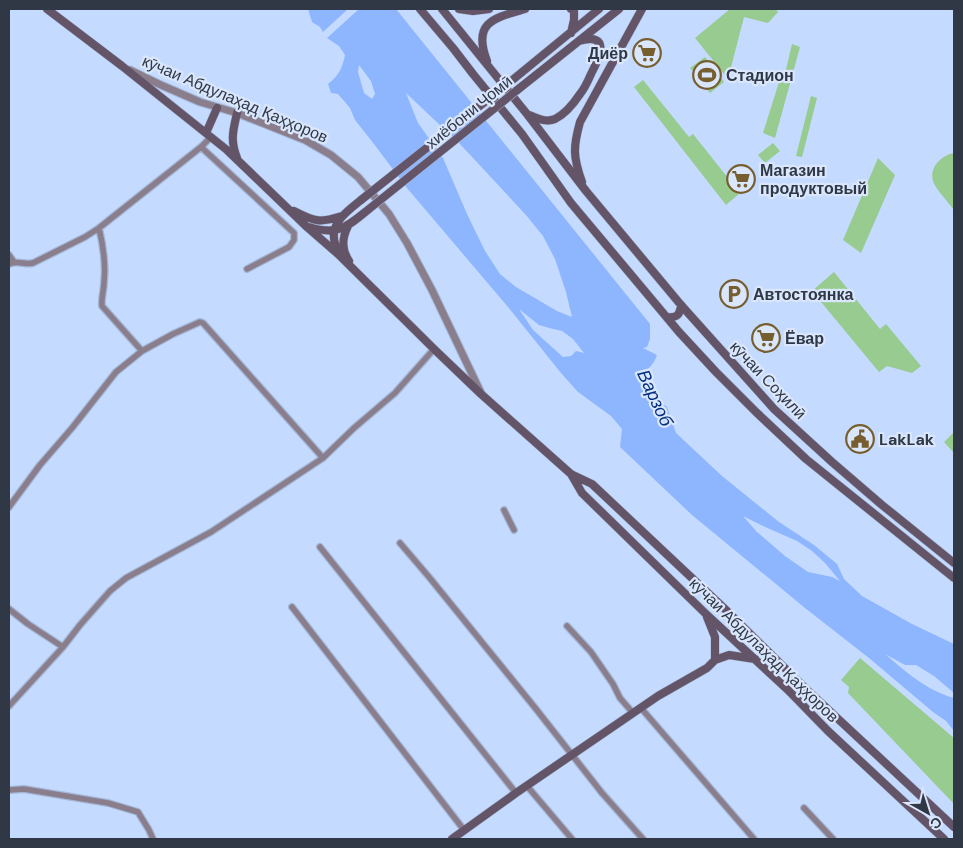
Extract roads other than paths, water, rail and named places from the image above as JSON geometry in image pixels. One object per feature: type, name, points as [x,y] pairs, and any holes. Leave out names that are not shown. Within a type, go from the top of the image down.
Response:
[{"type":"main road","points":[[47,9],[122,66]]},
{"type":"main road","points":[[420,9],[454,48],[522,134],[571,203],[716,372],[806,459],[954,578]]},
{"type":"main road","name":"кӯчаи Соҳилӣ","points":[[442,9],[527,114],[586,191],[681,305],[774,410],[882,505],[954,563]]},
{"type":"main road","points":[[460,9],[473,11],[489,9]]},
{"type":"main road","points":[[490,69],[483,50],[482,38],[485,28],[490,21],[525,9]]},
{"type":"main road","points":[[570,32],[574,20],[574,11],[571,9]]},
{"type":"main road","name":"хиёбони Ҷомӣ","points":[[334,230],[342,216],[361,200],[599,9]]},
{"type":"main road","name":"хиёбони Ҷомӣ","points":[[307,226],[317,229],[334,230],[348,226],[619,9]]},
{"type":"main road","points":[[586,191],[576,164],[576,138],[580,122],[642,9]]},
{"type":"main road","points":[[527,114],[541,120],[555,119],[572,105],[582,92],[599,58],[601,49],[594,39],[588,38],[579,42]]},
{"type":"main road","name":"кӯчаи Абдулаҳад Қаҳҳоров","points":[[122,66],[227,150],[358,273],[481,394],[571,474],[592,484],[954,828]]},
{"type":"main road","points":[[209,135],[217,108]]},
{"type":"main road","points":[[237,114],[232,135],[233,147],[238,161]]},
{"type":"main road","points":[[285,205],[291,210],[319,222],[342,216]]},
{"type":"main road","points":[[348,226],[343,235],[343,246],[346,256],[358,273]]},
{"type":"main road","points":[[334,230],[334,240],[338,254]]},
{"type":"main road","points":[[667,317],[673,318],[678,315],[681,305]]},
{"type":"main road","name":"кӯчаи Абдулаҳад Қаҳҳоров","points":[[571,474],[582,493],[707,615],[788,690],[828,731],[944,839]]},
{"type":"main road","points":[[707,615],[715,637],[715,660]]},
{"type":"main road","points":[[452,839],[633,713],[707,668],[715,660],[729,656],[755,659]]},
{"type":"street","name":"кӯчаи Абдулаҳад Қаҳҳоров","points":[[122,66],[161,85],[217,108],[305,140],[332,155],[358,177],[389,214],[411,251],[432,290],[481,394]]},
{"type":"street","points":[[9,255],[11,263],[27,264],[99,228],[201,147],[209,135]]},
{"type":"street","points":[[201,147],[294,233],[294,240],[289,247],[247,269]]},
{"type":"street","points":[[99,228],[104,257],[102,306],[142,351]]},
{"type":"street","points":[[9,507],[40,465],[116,372],[142,351],[200,322],[203,323],[323,458]]},
{"type":"street","points":[[9,706],[110,592],[126,578],[211,532],[323,458],[395,393],[434,349]]},
{"type":"street","points":[[504,510],[514,530]]},
{"type":"street","points":[[400,543],[602,792],[643,839]]},
{"type":"street","points":[[320,547],[516,793]]},
{"type":"street","points":[[292,607],[464,830]]},
{"type":"street","points":[[9,609],[63,647]]},
{"type":"street","points":[[567,626],[591,652],[620,698],[633,713]]},
{"type":"street","points":[[641,708],[754,839]]},
{"type":"street","points":[[527,786],[572,839]]},
{"type":"street","points":[[9,790],[24,789],[108,803],[138,812],[153,839]]},
{"type":"street","points":[[804,808],[832,839]]},
{"type":"water","points":[[308,9],[348,9],[323,32],[320,27],[312,22]]},
{"type":"water","points":[[359,9],[396,9],[650,324],[650,339],[647,347],[643,348],[657,355],[648,369],[649,381],[644,388],[650,396],[667,407],[676,433],[722,476],[779,522],[814,545],[837,564],[844,579],[862,596],[912,624],[954,644],[954,693],[934,676],[916,665],[905,665],[885,654],[925,685],[954,698],[954,731],[946,721],[692,515],[620,447],[622,429],[611,416],[578,392],[561,373],[407,188],[355,120],[350,108],[338,94],[331,93],[328,84],[340,71],[345,55],[339,46],[327,38]],"holes":[[[359,65],[371,81],[375,94],[372,99],[364,93],[358,72]],[[406,93],[460,144],[543,236],[555,259],[572,317],[557,311],[516,287],[500,274],[485,251],[443,158],[418,123]],[[519,309],[539,325],[562,331],[573,339],[584,353],[576,351],[571,356],[563,357],[533,330]],[[743,516],[797,541],[812,551],[840,581],[832,577],[808,572],[785,556],[756,531]]]},
{"type":"place","name":"Диёр","points":[[647,53]]},
{"type":"place","name":"Стадион","points":[[707,75]]},
{"type":"place","name":"Магазин продуктовый","points":[[741,179]]},
{"type":"place","name":"Автостоянка","points":[[734,294]]},
{"type":"place","name":"Ёвар","points":[[766,338]]},
{"type":"place","name":"LakLak","points":[[860,439]]},
{"type":"water label","name":"Варзоб","points":[[655,398]]}]
